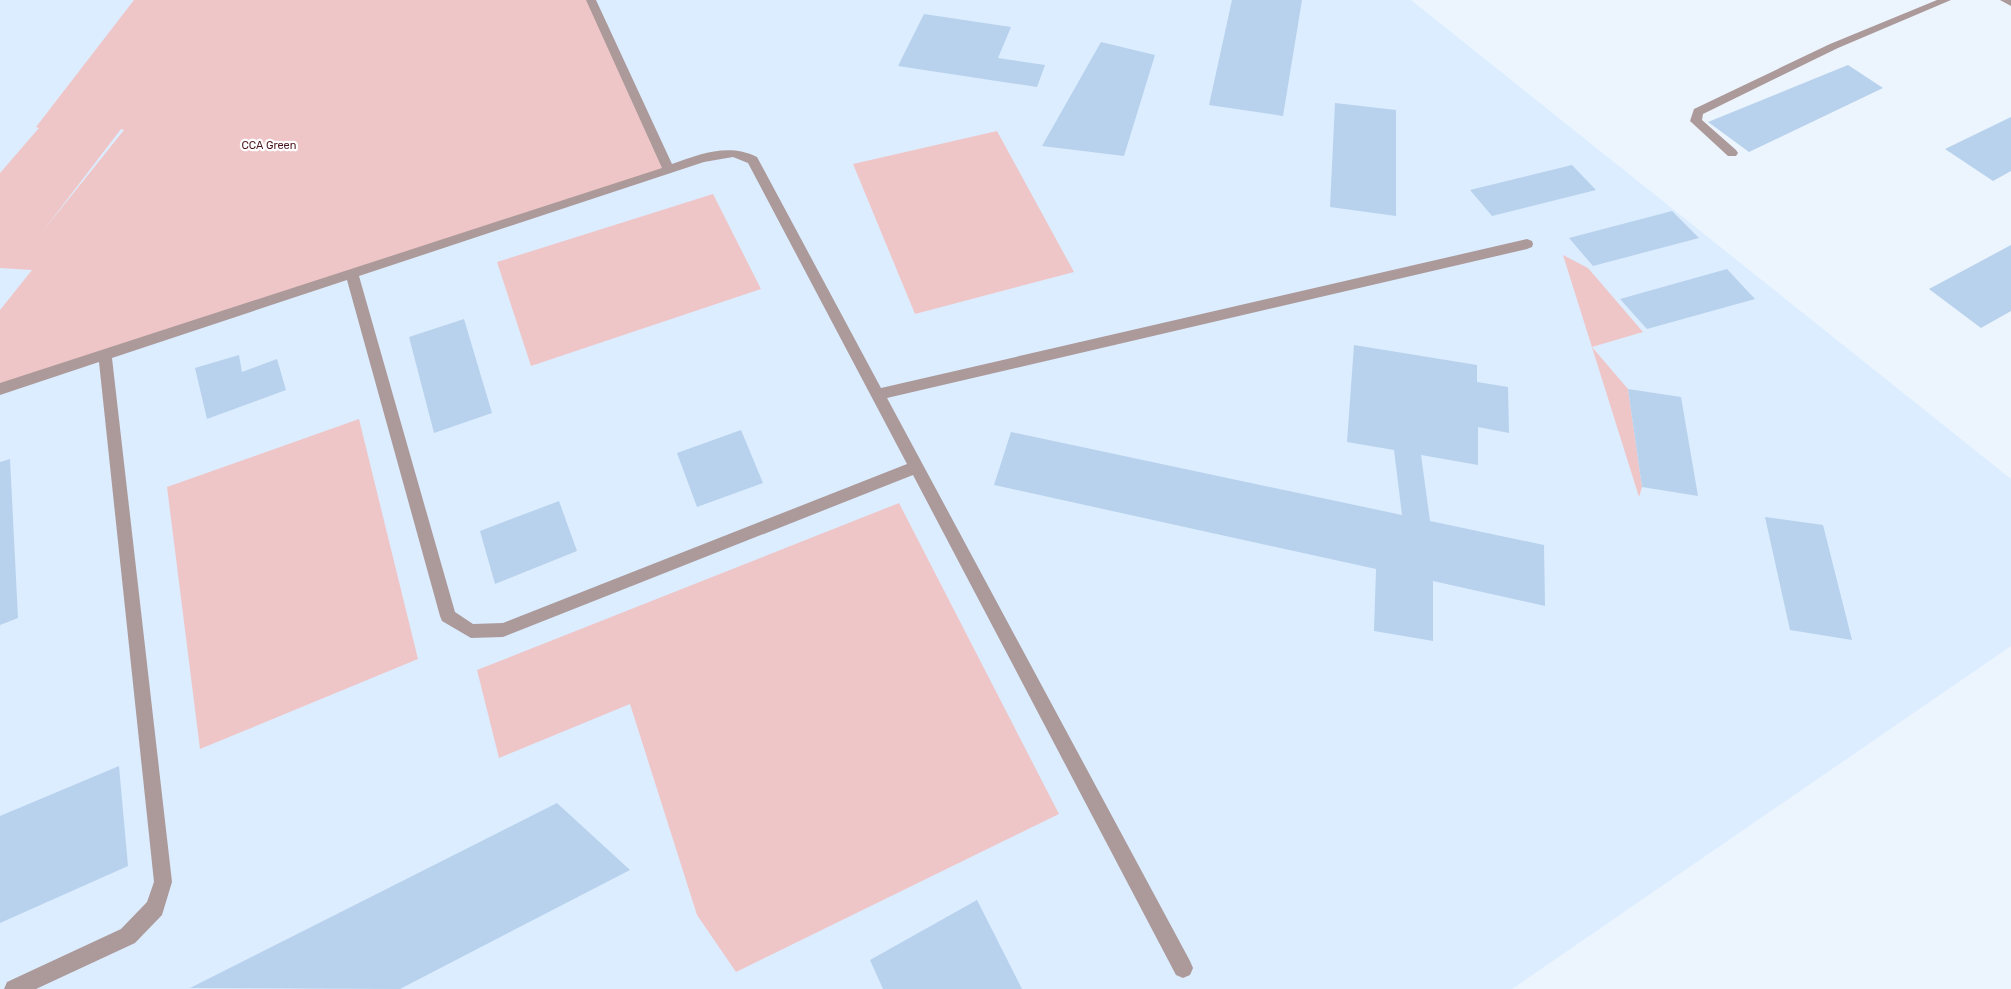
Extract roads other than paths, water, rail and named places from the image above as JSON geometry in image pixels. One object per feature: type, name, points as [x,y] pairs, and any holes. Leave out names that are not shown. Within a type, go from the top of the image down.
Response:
[{"type":"street","points":[[591,0],[668,170]]},
{"type":"street","points":[[1732,153],[1696,121],[1698,112],[1834,46],[1946,0]]},
{"type":"street","points":[[2005,0],[2011,3]]},
{"type":"street","points":[[0,389],[668,170],[723,153],[741,154],[753,160],[1183,968]]},
{"type":"street","points":[[878,394],[1527,244]]},
{"type":"street","points":[[352,274],[448,616],[471,631],[503,630],[917,467]]},
{"type":"street","points":[[14,989],[128,936],[155,908],[162,882],[104,355]]},
{"type":"park label","name":"CCA Green","points":[[269,145]]}]
